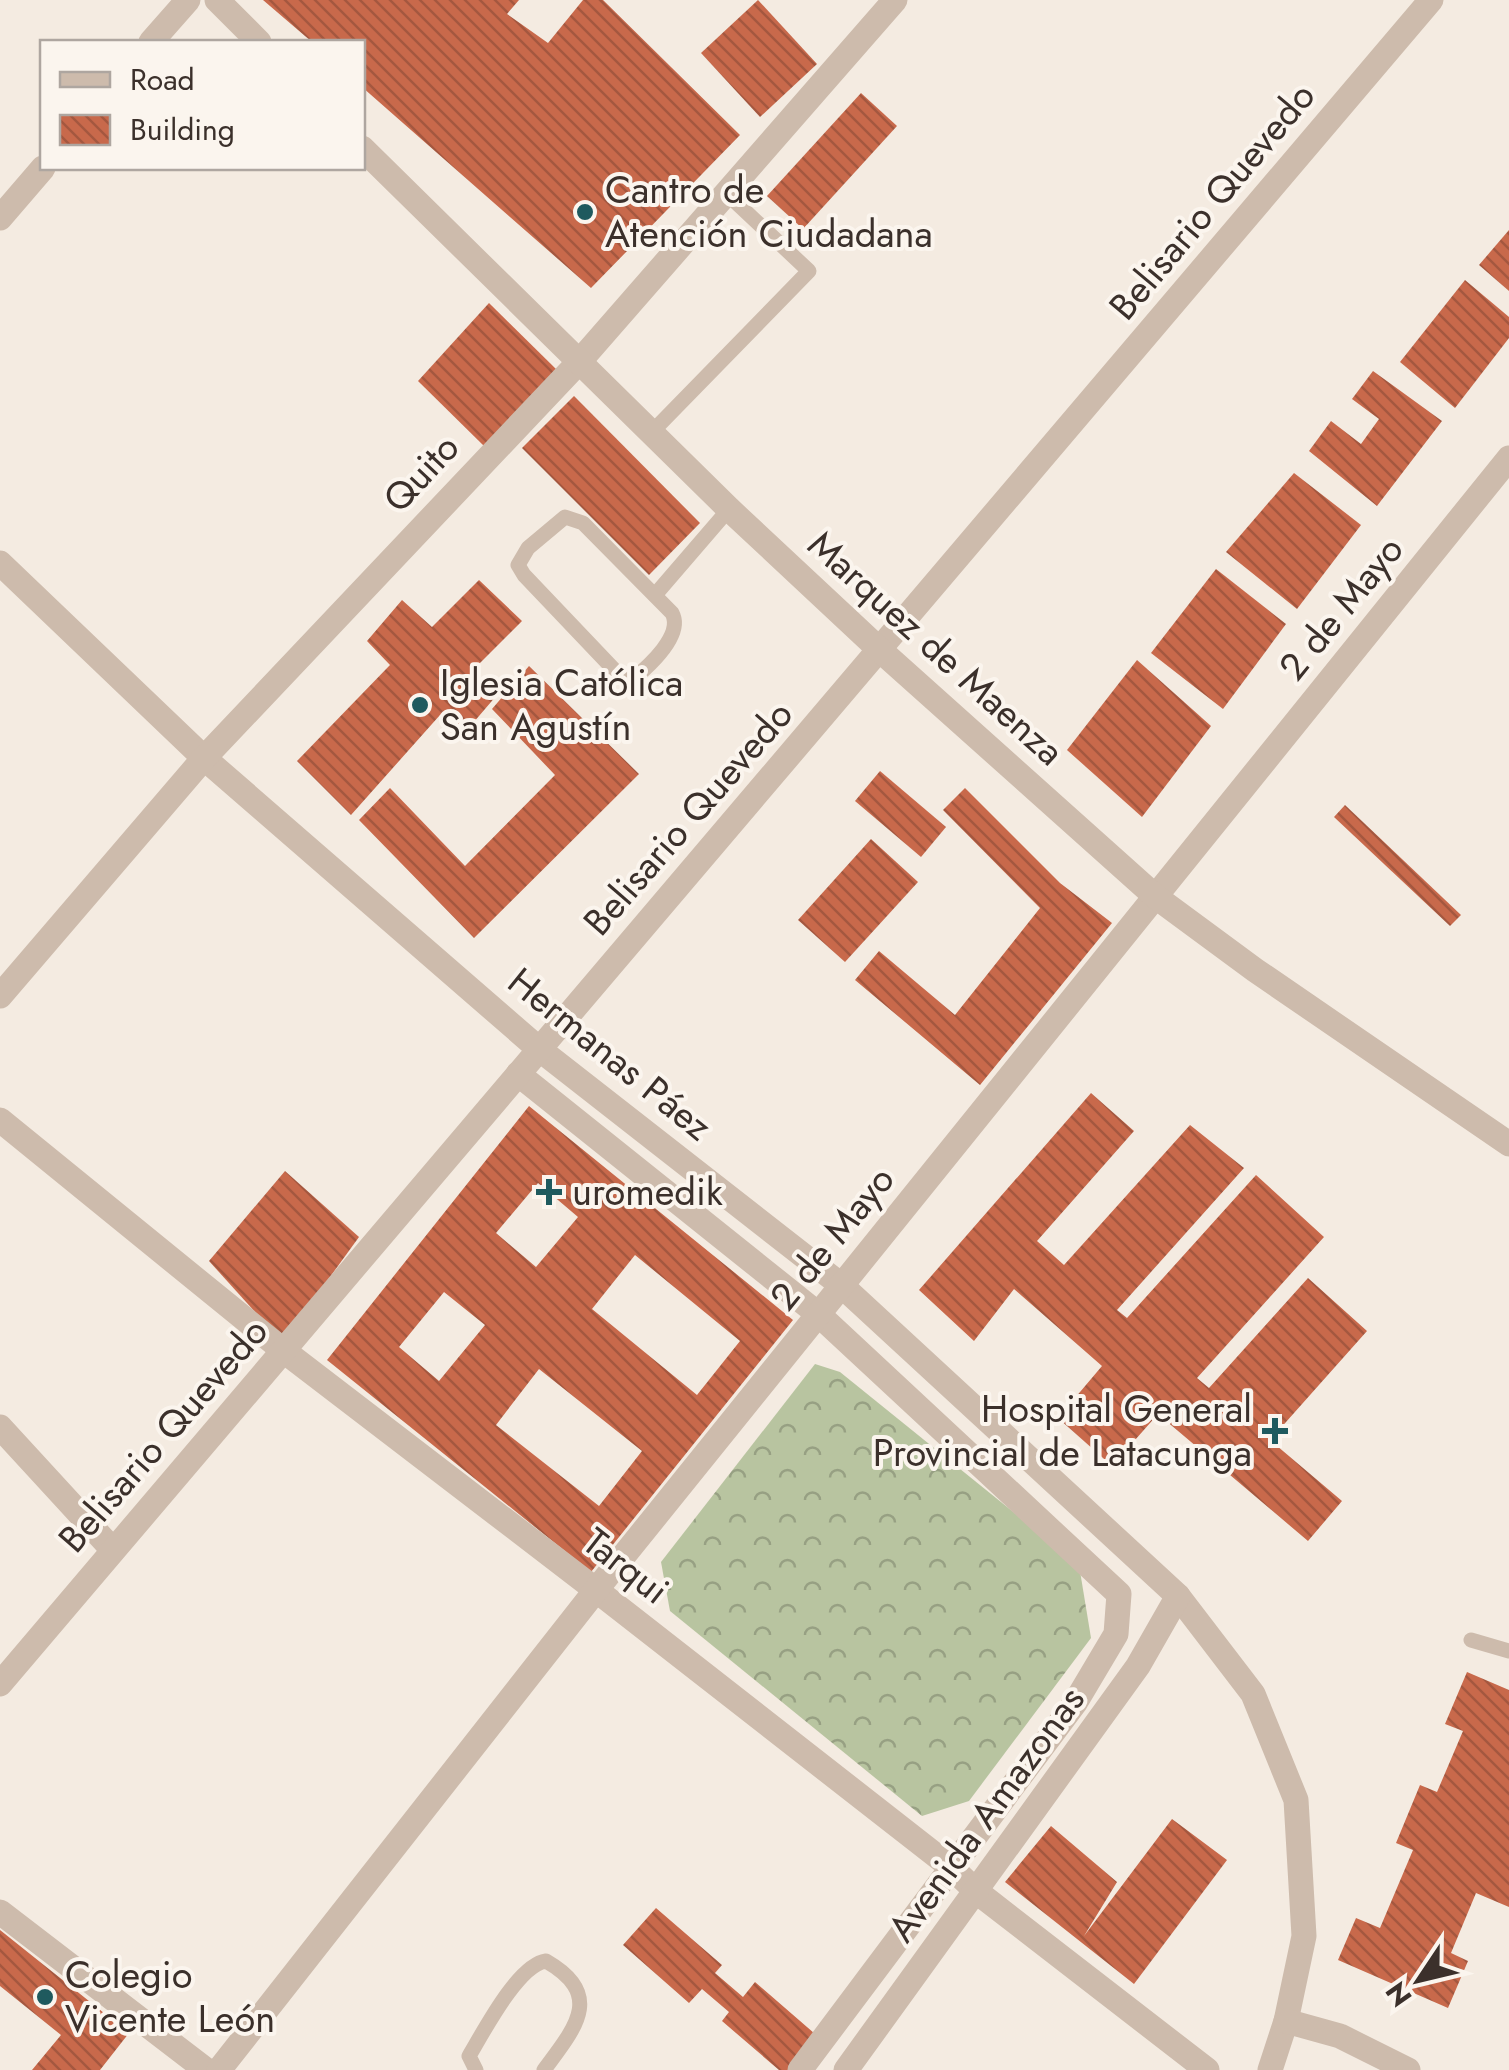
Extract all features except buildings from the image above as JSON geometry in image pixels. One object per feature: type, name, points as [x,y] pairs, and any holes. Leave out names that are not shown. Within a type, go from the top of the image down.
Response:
[{"type":"street","points":[[153,40],[188,0]]},
{"type":"street","points":[[217,0],[257,40]]},
{"type":"street","name":"Quito","points":[[0,996],[204,758],[579,362],[895,0]]},
{"type":"street","name":"Belisario Quevedo","points":[[0,1684],[1432,0]]},
{"type":"street","name":"Marquez de Maenza","points":[[365,151],[730,509],[881,651],[1156,897],[1255,970],[1509,1144]]},
{"type":"street","points":[[0,218],[42,170]]},
{"type":"street","name":"2 de Mayo","points":[[219,2070],[596,1590],[1509,458]]},
{"type":"street","name":"Hermanas Páez","points":[[0,563],[204,758],[539,1049],[841,1285],[1178,1596],[1253,1694],[1296,1800],[1304,1936],[1286,2021],[1270,2070]]},
{"type":"street","name":"Hermanas Páez","points":[[518,1074],[818,1314],[1119,1594]]},
{"type":"street","name":"Tarqui","points":[[0,1120],[284,1352],[596,1590],[1206,2070]]},
{"type":"street","points":[[0,1428],[113,1550]]},
{"type":"street","name":"Avenida Amazonas","points":[[800,2070],[1075,1704],[1116,1634],[1119,1594]]},
{"type":"street","name":"Avenida Amazonas","points":[[846,2070],[1138,1666],[1178,1596]]},
{"type":"street","points":[[0,1912],[206,2070]]},
{"type":"street","points":[[1286,2021],[1340,2036],[1408,2070]]},
{"type":"lane","points":[[652,432],[809,270],[725,192]]},
{"type":"lane","points":[[655,595],[730,509]]},
{"type":"lane","points":[[570,517],[583,524],[655,595],[677,621],[675,634],[629,681],[518,565],[528,548],[556,522],[570,517]]},
{"type":"lane","points":[[1471,1640],[1509,1652]]},
{"type":"lane","points":[[476,2070],[469,2056],[492,2017],[530,1966],[546,1961],[564,1971],[580,1994],[581,2015],[544,2070]]},
{"type":"green space","points":[[815,1364],[840,1372],[1079,1565],[1091,1638],[969,1801],[922,1816],[670,1611],[661,1562]]},
{"type":"place","name":"Cantro de Atención Ciudadana","points":[[585,212]]},
{"type":"place","name":"Iglesia Católica San Agustín","points":[[420,705]]},
{"type":"place","name":"uromedik","points":[[549,1192]]},
{"type":"place","name":"Hospital General Provincial de Latacunga","points":[[1275,1431]]},
{"type":"place","name":"Colegio Vicente León","points":[[45,1997]]}]
